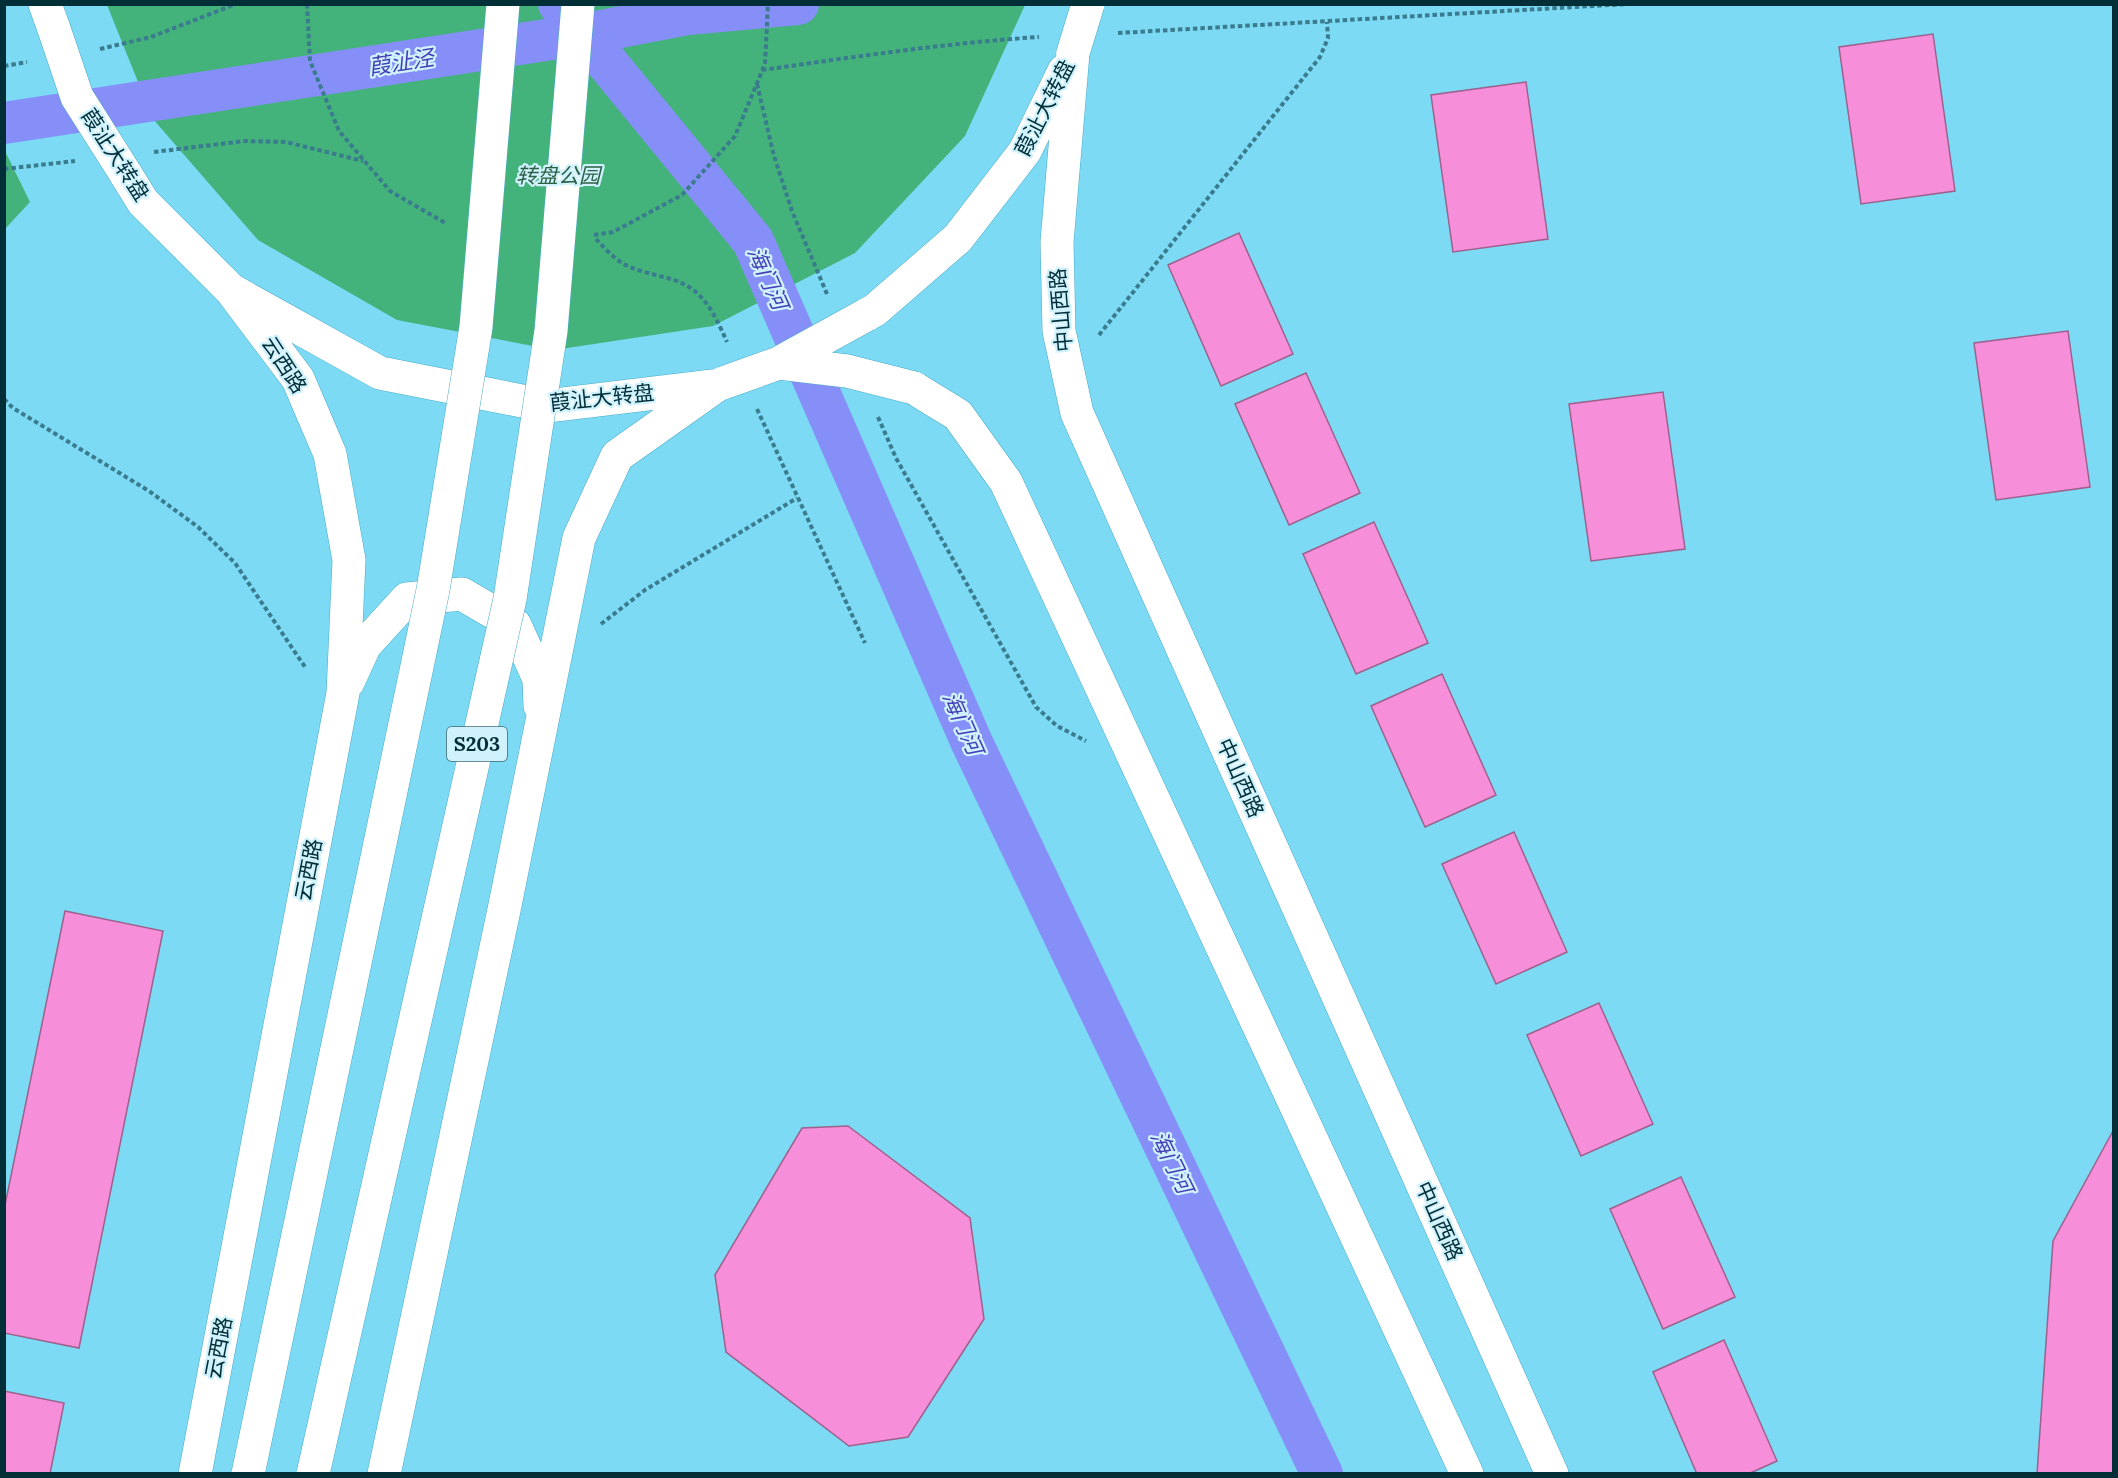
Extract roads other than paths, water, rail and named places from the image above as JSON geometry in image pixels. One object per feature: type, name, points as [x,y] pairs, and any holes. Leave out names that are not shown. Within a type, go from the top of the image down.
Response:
[{"type":"main road","points":[[248,1473],[433,590],[476,327],[503,4]]},
{"type":"main road","name":"S203","points":[[313,1473],[510,599],[551,331],[578,4]]},
{"type":"main road","name":"葭沚大转盘","points":[[50,17],[77,97],[135,163],[143,202],[231,290],[380,373],[547,406],[720,384],[779,363],[875,310],[958,238],[1025,152],[1073,53],[1088,4]]},
{"type":"main road","name":"中山西路","points":[[1073,53],[1057,242],[1059,331],[1077,413],[1552,1473]]},
{"type":"main road","name":"云西路","points":[[195,1473],[343,693],[349,560],[330,454],[298,379],[231,290]]},
{"type":"main road","points":[[779,363],[847,371],[914,388],[958,415],[1006,482],[1467,1473]]},
{"type":"main road","points":[[384,1473],[502,921],[579,538],[617,456],[720,384]]},
{"type":"main road","points":[[343,693],[365,645],[407,599],[462,594],[515,625],[539,679],[540,728]]},
{"type":"waterway","name":"海门河","points":[[559,4],[753,241],[972,743],[1322,1474]]},
{"type":"waterway","name":"葭沚泾","points":[[4,123],[585,34],[688,14],[798,4]]},
{"type":"park label","name":"转盘公园","points":[[558,176]]}]
